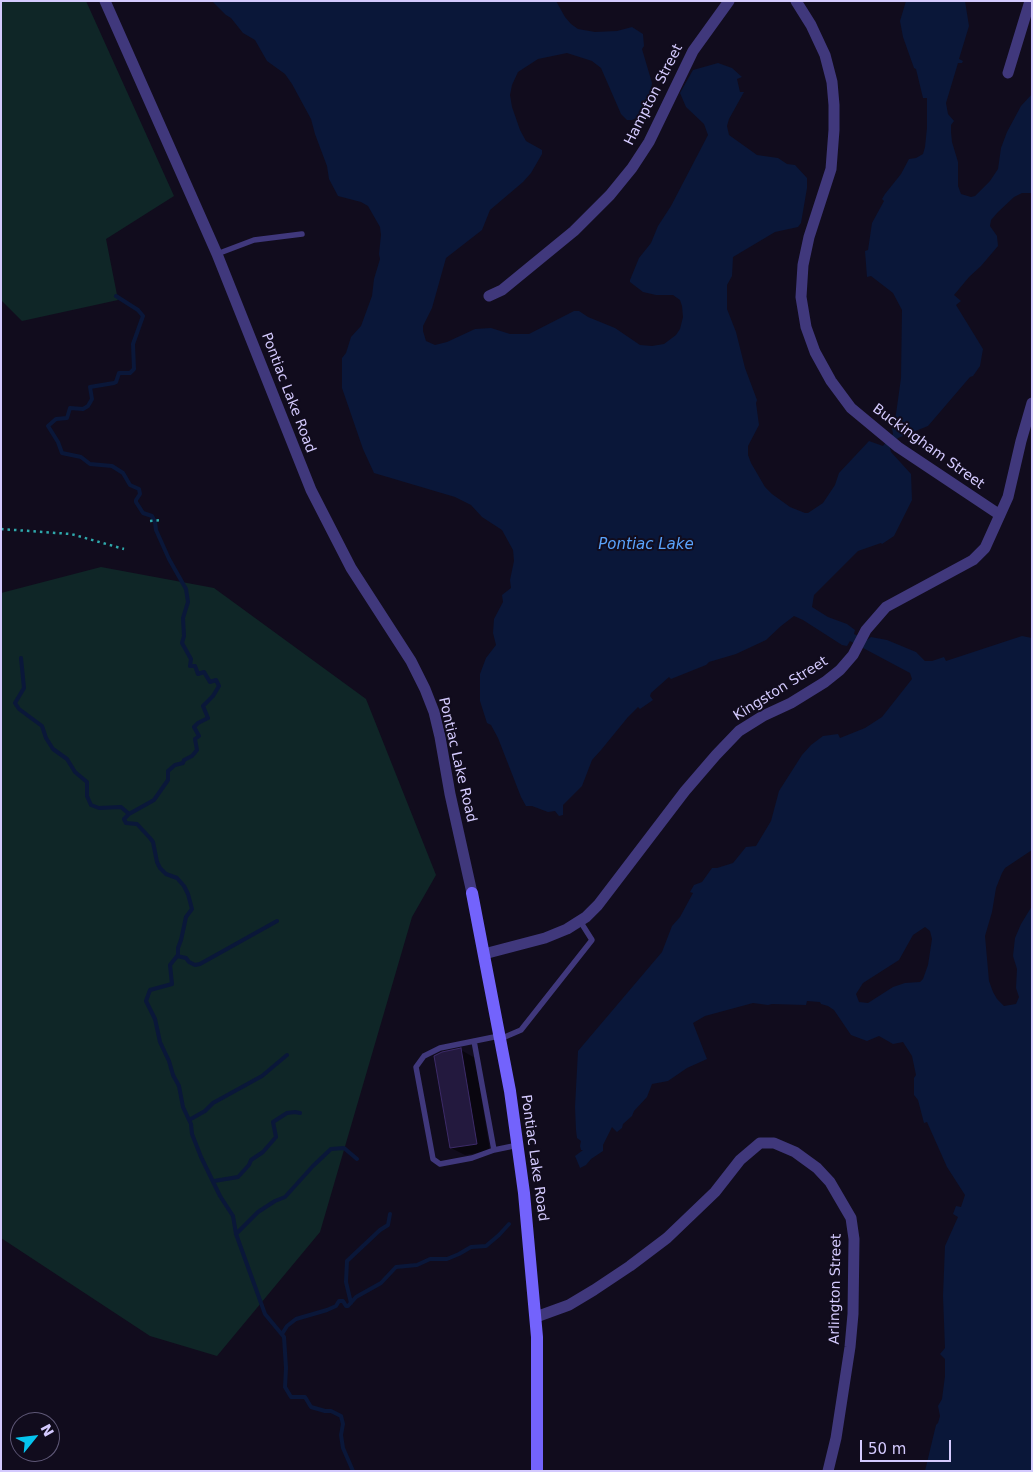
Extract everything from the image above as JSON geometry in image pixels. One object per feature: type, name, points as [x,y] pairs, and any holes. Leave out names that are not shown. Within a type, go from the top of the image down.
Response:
[{"type":"street","name":"Pontiac Lake Road","points":[[105,1],[217,254],[310,490],[351,568],[411,661],[434,712],[484,954],[518,1145],[536,1317],[538,1357],[537,1471]]},
{"type":"street","name":"Hampton Street","points":[[489,296],[502,290],[574,231],[610,195],[632,168],[649,142],[693,51],[729,1]]},
{"type":"street","name":"Buckingham Street","points":[[796,1],[825,55],[832,82],[834,105],[831,169],[803,265],[801,297],[806,327],[815,352],[831,381],[851,408],[898,447],[1000,515]]},
{"type":"street","points":[[1008,72],[1030,1]]},
{"type":"street","name":"Kingston Street","points":[[484,954],[545,938],[567,929],[580,921],[598,905],[685,791],[716,754],[739,732],[762,716],[825,682],[840,670],[853,655],[866,630],[886,607],[973,560],[985,548],[1008,497],[1032,403]]},
{"type":"street","name":"Arlington Street","points":[[536,1317],[569,1305],[630,1266],[660,1243],[715,1192],[740,1160],[760,1143],[774,1143],[795,1152],[817,1168],[830,1182],[850,1218],[854,1239],[853,1314],[850,1347],[836,1438],[828,1471]]},
{"type":"lane","points":[[217,254],[254,240],[302,234]]},
{"type":"lane","points":[[518,1145],[494,1150],[472,1158],[440,1164],[432,1159],[416,1067],[424,1056],[440,1048],[500,1038],[521,1030],[592,940],[580,921]]},
{"type":"lane","points":[[474,1041],[494,1150]]},
{"type":"path","points":[[150,521],[161,520]]},
{"type":"path","points":[[1,529],[71,534],[124,549]]},
{"type":"green space","points":[[1,1],[86,1],[174,196],[106,239],[118,300],[22,321],[1,300]]},
{"type":"green space","points":[[101,567],[214,588],[366,699],[436,875],[412,917],[320,1232],[217,1356],[150,1336],[1,1238],[1,593]]},
{"type":"water","name":"Pontiac Lake","points":[[212,1],[556,1],[565,17],[578,29],[595,32],[617,31],[632,27],[643,34],[644,46],[642,49],[652,83],[649,104],[651,106],[646,113],[632,120],[627,120],[621,114],[601,68],[592,61],[567,53],[538,59],[518,72],[510,95],[512,107],[526,141],[542,150],[542,154],[531,173],[523,182],[490,210],[482,230],[446,258],[432,308],[423,326],[426,341],[435,345],[447,342],[475,329],[491,328],[510,334],[529,334],[574,311],[579,311],[588,317],[615,328],[640,345],[664,344],[676,335],[680,329],[683,317],[680,300],[673,295],[656,295],[643,292],[630,280],[639,258],[651,243],[658,226],[671,206],[708,135],[704,124],[686,107],[680,93],[693,70],[718,63],[732,68],[742,77],[737,79],[740,92],[744,92],[729,119],[727,126],[729,135],[757,155],[778,158],[787,164],[795,165],[807,178],[801,223],[798,227],[775,232],[733,257],[732,276],[727,285],[727,309],[757,400],[759,425],[748,446],[748,455],[765,487],[790,507],[805,513],[823,503],[835,485],[839,473],[869,441],[883,446],[893,434],[892,428],[901,378],[902,310],[893,293],[871,276],[867,277],[865,251],[868,250],[872,223],[884,201],[882,199],[901,174],[909,159],[923,154],[925,147],[927,98],[923,98],[916,69],[903,37],[900,21],[906,1],[965,1],[969,26],[959,59],[963,61],[958,63],[946,103],[948,114],[954,121],[951,125],[951,132],[958,162],[958,186],[961,194],[971,197],[975,196],[990,181],[998,169],[1001,148],[1007,132],[1021,106],[1032,94],[1032,193],[1022,193],[1014,197],[991,220],[990,226],[997,236],[998,246],[954,295],[961,301],[956,305],[983,349],[980,366],[928,426],[898,438],[890,448],[891,452],[911,474],[912,500],[894,536],[882,544],[858,551],[814,595],[812,607],[828,617],[847,624],[855,630],[854,634],[867,640],[871,637],[887,640],[916,652],[925,661],[944,657],[946,661],[1022,636],[1032,638],[1032,850],[1005,868],[1002,873],[996,888],[985,936],[989,981],[993,992],[1004,1006],[1016,1004],[1019,997],[1016,988],[1017,969],[1013,956],[1015,938],[1032,906],[1032,1471],[925,1471],[940,1416],[938,1406],[942,1399],[945,1376],[945,1359],[940,1354],[945,1348],[943,1296],[945,1246],[958,1217],[953,1214],[956,1206],[961,1207],[965,1195],[947,1167],[927,1122],[924,1123],[918,1100],[914,1095],[914,1078],[916,1075],[912,1056],[903,1042],[893,1044],[879,1036],[867,1041],[851,1035],[834,1010],[820,1002],[807,1001],[806,1005],[753,1003],[705,1016],[693,1023],[707,1059],[687,1068],[668,1081],[652,1084],[647,1097],[634,1111],[632,1116],[617,1132],[612,1127],[603,1145],[603,1151],[586,1165],[580,1168],[575,1156],[583,1150],[581,1150],[581,1141],[577,1138],[576,1130],[575,1107],[578,1051],[662,952],[672,926],[680,917],[693,893],[690,892],[694,885],[702,882],[712,868],[733,863],[746,847],[756,846],[771,821],[779,791],[802,755],[823,736],[838,734],[840,738],[865,728],[882,717],[912,679],[910,673],[850,641],[847,646],[842,645],[794,616],[766,640],[736,654],[709,662],[706,665],[671,679],[669,677],[651,693],[650,696],[653,700],[640,709],[638,707],[592,760],[582,786],[563,805],[563,815],[559,816],[555,811],[548,812],[532,806],[526,806],[498,738],[491,725],[487,723],[480,701],[480,674],[486,658],[496,645],[493,633],[494,619],[503,602],[502,595],[511,588],[510,580],[514,561],[513,550],[502,530],[482,517],[471,505],[455,497],[374,473],[363,449],[342,388],[342,358],[346,353],[351,337],[361,326],[372,296],[374,279],[380,259],[380,227],[368,206],[361,202],[338,196],[329,179],[327,166],[311,119],[292,84],[285,74],[267,61],[255,40],[243,33],[231,18]],"holes":[[[925,927],[930,931],[932,939],[928,965],[923,979],[920,982],[905,983],[893,987],[868,1003],[859,1002],[856,994],[863,983],[899,960],[913,935]]]},
{"type":"building","points":[[461,1048],[477,1144],[450,1148],[434,1056],[442,1052]]},
{"type":"waterway","points":[[116,296],[138,310],[143,316],[133,344],[134,369],[130,373],[119,373],[114,383],[90,387],[92,399],[88,406],[83,409],[70,408],[67,418],[56,419],[48,426],[58,442],[62,453],[81,457],[90,464],[112,466],[123,473],[130,485],[139,489],[140,494],[136,502],[143,513],[152,516],[169,559],[186,589],[188,602],[183,618],[184,636],[182,643],[191,659],[190,666],[195,666],[198,674],[204,672],[210,682],[216,680],[219,686],[213,696],[203,706],[208,718],[194,727],[199,736],[195,739],[197,750],[192,756],[184,760],[183,763],[175,765],[168,771],[168,780],[154,800],[129,814],[124,819],[126,823],[137,824],[150,838],[153,842],[160,868],[166,874],[177,878],[184,886],[192,909],[186,917],[178,955],[170,965],[172,984],[150,990],[146,1001],[155,1019],[160,1042],[179,1086],[183,1107],[191,1124],[192,1134],[201,1157],[220,1196],[233,1216],[236,1234],[265,1314],[284,1337],[285,1387],[291,1397],[305,1397],[311,1407],[331,1411],[341,1416],[343,1448],[353,1471]]},
{"type":"waterway","points":[[21,658],[24,688],[15,703],[19,709],[42,726],[46,738],[53,749],[67,759],[75,772],[87,782],[87,796],[91,805],[99,808],[121,807],[129,814]]},
{"type":"waterway","points":[[177,956],[186,958],[195,965],[200,964],[277,921]]},
{"type":"waterway","points":[[189,1120],[205,1111],[213,1103],[262,1076],[287,1055]]},
{"type":"waterway","points":[[214,1181],[238,1177],[251,1160],[263,1152],[276,1137],[273,1122],[287,1113],[300,1113]]},
{"type":"waterway","points":[[236,1234],[258,1212],[285,1197],[331,1149],[344,1148],[357,1159]]},
{"type":"waterway","points":[[351,1303],[346,1282],[347,1261],[380,1230],[388,1225],[390,1214]]},
{"type":"waterway","points":[[282,1334],[287,1326],[296,1319],[327,1310],[336,1306],[339,1301],[343,1301],[348,1306],[356,1297],[381,1283],[396,1267],[417,1265],[430,1259],[447,1259],[471,1247],[486,1246],[509,1224]]}]
